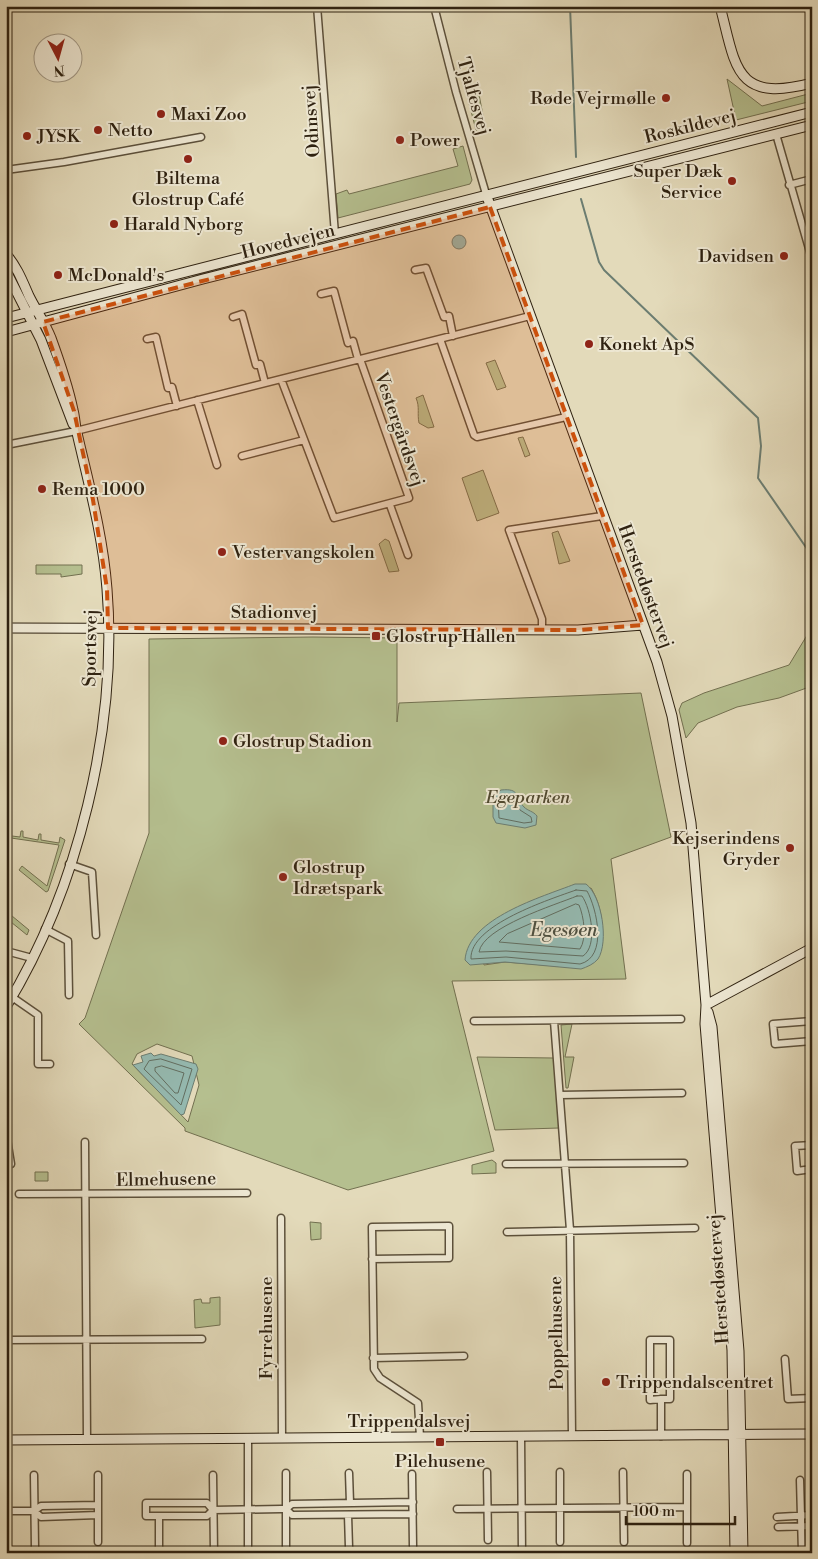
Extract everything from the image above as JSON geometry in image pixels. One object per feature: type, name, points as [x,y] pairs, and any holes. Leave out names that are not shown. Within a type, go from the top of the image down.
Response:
[{"type":"street","name":"Odinsvej","points":[[317,6],[335,234]]},
{"type":"street","name":"Tjalfesvej","points":[[434,6],[456,92],[486,194]]},
{"type":"street","points":[[720,6],[737,67],[747,80],[769,90],[812,83]]},
{"type":"street","name":"Roskildevej","points":[[577,172],[812,112]]},
{"type":"street","name":"Roskildevej","points":[[578,184],[812,124]]},
{"type":"street","points":[[776,134],[812,259]]},
{"type":"street","points":[[6,170],[64,162],[201,137]]},
{"type":"street","name":"Hovedvejen","points":[[6,318],[577,172]]},
{"type":"street","points":[[790,185],[812,179]]},
{"type":"street","name":"Hovedvejen","points":[[6,332],[203,279],[578,184]]},
{"type":"street","name":"Herstedøstervej","points":[[486,194],[602,516],[657,662],[672,716],[686,788],[692,829],[706,1005],[705,1024],[729,1312],[738,1435],[742,1553]]},
{"type":"street","name":"Sportsvej","points":[[6,254],[16,266],[50,338],[74,410],[76,431]]},
{"type":"street","points":[[415,270],[426,268],[444,318],[449,316],[454,336]]},
{"type":"street","name":"Sportsvej","points":[[6,271],[33,325],[76,431],[93,500],[100,539],[107,588],[108,628],[106,690],[97,756],[79,837],[45,930],[6,1008]]},
{"type":"street","name":"Vestergårdsvej","points":[[281,379],[334,518],[390,505],[409,498],[353,341],[348,343],[334,291],[321,294]]},
{"type":"street","points":[[233,317],[242,314],[256,365],[260,364],[265,383]]},
{"type":"street","name":"Vestergårdsvej","points":[[6,445],[76,431],[530,316]]},
{"type":"street","points":[[148,339],[156,337],[168,388],[172,386],[177,406]]},
{"type":"street","points":[[440,339],[474,435],[477,437],[566,417]]},
{"type":"street","points":[[197,400],[217,465]]},
{"type":"street","points":[[242,456],[304,440]]},
{"type":"street","points":[[390,505],[408,555]]},
{"type":"street","points":[[542,629],[542,619],[508,530],[602,516]]},
{"type":"street","name":"Stadionvej","points":[[6,628],[578,630],[643,626]]},
{"type":"street","points":[[69,864],[92,872],[96,935]]},
{"type":"street","points":[[45,930],[68,941],[69,995]]},
{"type":"street","points":[[706,1005],[812,948]]},
{"type":"street","points":[[6,951],[32,958]]},
{"type":"street","points":[[12,998],[38,1014],[38,1064],[50,1064]]},
{"type":"street","points":[[474,1021],[681,1019]]},
{"type":"street","name":"Poppelhusene","points":[[554,1021],[570,1230],[572,1433]]},
{"type":"street","points":[[812,1021],[773,1024],[775,1044],[812,1041]]},
{"type":"street","points":[[560,1095],[682,1093]]},
{"type":"street","points":[[6,1132],[11,1164]]},
{"type":"street","points":[[85,1142],[87,1439]]},
{"type":"street","points":[[812,1145],[795,1146],[797,1170],[812,1169]]},
{"type":"street","points":[[506,1164],[684,1163]]},
{"type":"street","name":"Elmehusene","points":[[19,1194],[247,1193]]},
{"type":"street","name":"Fyrrehusene","points":[[281,1218],[282,1434]]},
{"type":"street","points":[[372,1259],[449,1258],[449,1226],[372,1227],[372,1259],[373,1358],[376,1374],[416,1400],[419,1405],[420,1432]]},
{"type":"street","points":[[507,1232],[695,1228]]},
{"type":"street","points":[[6,1340],[202,1339]]},
{"type":"street","points":[[650,1340],[670,1340],[670,1399],[661,1400],[650,1400],[650,1340]]},
{"type":"street","points":[[373,1358],[464,1356]]},
{"type":"street","points":[[785,1359],[788,1399],[812,1398]]},
{"type":"street","points":[[661,1400],[661,1431]]},
{"type":"street","name":"Trippendalsvej","points":[[6,1440],[248,1438],[282,1434],[420,1432],[521,1437],[572,1433],[661,1431],[738,1435],[812,1434]]},
{"type":"street","name":"Herstedøstervej","points":[[735,1553],[738,1435]]},
{"type":"street","points":[[521,1437],[522,1553]]},
{"type":"street","points":[[248,1438],[248,1553]]},
{"type":"street","points":[[487,1472],[488,1540]]},
{"type":"street","points":[[560,1472],[560,1542]]},
{"type":"street","points":[[623,1472],[624,1542]]},
{"type":"street","points":[[286,1473],[286,1553]]},
{"type":"street","points":[[349,1473],[350,1503]]},
{"type":"street","points":[[412,1474],[414,1546]]},
{"type":"street","points":[[687,1474],[687,1543]]},
{"type":"street","points":[[34,1475],[35,1548]]},
{"type":"street","points":[[98,1475],[98,1542]]},
{"type":"street","points":[[213,1475],[214,1553]]},
{"type":"street","points":[[800,1480],[802,1553]]},
{"type":"street","points":[[213,1510],[207,1503],[146,1503],[146,1516],[207,1516],[213,1510],[286,1509],[292,1504],[413,1502]]},
{"type":"street","points":[[34,1511],[40,1506],[98,1505]]},
{"type":"street","points":[[457,1509],[687,1507]]},
{"type":"street","points":[[286,1509],[292,1515],[413,1514]]},
{"type":"street","points":[[6,1511],[34,1511],[41,1516],[98,1515]]},
{"type":"street","points":[[348,1515],[349,1547]]},
{"type":"street","points":[[777,1517],[812,1515]]},
{"type":"street","points":[[158,1516],[159,1553]]},
{"type":"street","points":[[778,1528],[812,1526]]},
{"type":"highlighted area","points":[[490,207],[643,625],[578,630],[108,628],[107,589],[93,500],[74,411],[43,322]]},
{"type":"green space","points":[[727,79],[762,106],[812,93],[812,101],[736,120]]},
{"type":"green space","points":[[478,89],[485,126],[482,126],[482,134],[477,134],[466,92]]},
{"type":"green space","points":[[463,146],[472,180],[470,184],[338,218],[336,194],[347,190],[349,194],[458,166],[453,149]]},
{"type":"green space","points":[[495,360],[506,387],[497,390],[486,363]]},
{"type":"green space","points":[[423,395],[434,427],[428,428],[419,423],[416,398]]},
{"type":"green space","points":[[523,437],[530,455],[525,457],[518,438]]},
{"type":"green space","points":[[483,470],[499,513],[477,521],[462,478]]},
{"type":"green space","points":[[558,531],[570,561],[559,564],[552,533]]},
{"type":"green space","points":[[385,539],[389,541],[399,571],[389,572],[379,544]]},
{"type":"green space","points":[[36,565],[82,565],[82,574],[61,577],[61,574],[36,574]]},
{"type":"green space","points":[[812,627],[812,686],[779,698],[737,707],[698,723],[686,738],[679,710],[682,703],[704,693],[789,665]]},
{"type":"green space","name":"Glostrup Idrætspark","points":[[397,638],[397,722],[399,703],[641,693],[671,837],[611,859],[626,979],[452,981],[494,1151],[348,1190],[185,1131],[185,1128],[79,1024],[85,1018],[149,833],[149,639]],"holes":[[[591,888],[600,911],[601,951],[569,967],[505,962],[484,965],[478,933],[491,923],[532,904]],[[157,1044],[192,1056],[199,1085],[188,1122],[132,1064],[137,1054]]]},
{"type":"green space","points":[[21,831],[23,831],[23,837],[38,840],[39,834],[41,834],[41,840],[59,843],[60,837],[65,840],[48,891],[46,892],[19,870],[22,866],[47,886],[59,845],[11,838],[12,836],[20,837]]},
{"type":"green space","points":[[6,911],[29,930],[27,935],[6,918]]},
{"type":"green space","points":[[572,1024],[565,1057],[574,1057],[568,1088],[566,1088],[561,1025]]},
{"type":"green space","points":[[477,1057],[554,1058],[559,1128],[495,1130]]},
{"type":"green space","points":[[492,1160],[496,1163],[496,1173],[472,1174],[472,1165]]},
{"type":"green space","points":[[35,1172],[48,1172],[48,1181],[35,1181]]},
{"type":"green space","points":[[310,1222],[321,1223],[321,1239],[311,1240]]},
{"type":"green space","points":[[220,1297],[220,1325],[195,1328],[194,1300],[201,1299],[202,1303],[210,1303],[210,1298]]},
{"type":"water","points":[[459,235],[464,237],[466,242],[464,247],[459,249],[454,247],[452,242],[454,237]]},
{"type":"water","points":[[501,790],[512,790],[516,794],[524,807],[537,816],[536,825],[525,828],[496,823],[493,817],[493,796]]},
{"type":"water","name":"Egesøen","points":[[575,884],[586,884],[592,890],[600,909],[603,942],[598,959],[592,964],[581,969],[505,962],[470,965],[465,960],[469,945],[479,932],[492,921],[526,903]]},
{"type":"water","points":[[151,1053],[154,1056],[161,1054],[196,1064],[198,1069],[184,1114],[181,1115],[133,1065],[143,1062],[141,1056]]},
{"type":"waterway","points":[[570,6],[576,157]]},
{"type":"waterway","points":[[581,199],[599,262],[604,270],[758,418],[761,446],[758,478],[812,556]]},
{"type":"place","name":"Røde Vejrmølle","points":[[666,98]]},
{"type":"place","name":"Maxi Zoo","points":[[161,114]]},
{"type":"place","name":"Netto","points":[[98,130]]},
{"type":"place","name":"JYSK","points":[[27,136]]},
{"type":"place","name":"Power","points":[[400,140]]},
{"type":"place","name":"Biltema Glostrup Café","points":[[188,159]]},
{"type":"place","name":"Super Dæk Service","points":[[732,181]]},
{"type":"place","name":"Harald Nyborg","points":[[114,224]]},
{"type":"place","name":"Davidsen","points":[[784,256]]},
{"type":"place","name":"McDonald's","points":[[58,275]]},
{"type":"place","name":"Konekt ApS","points":[[589,344]]},
{"type":"place","name":"Rema 1000","points":[[42,489]]},
{"type":"place","name":"Vestervangskolen","points":[[222,552]]},
{"type":"place","name":"Glostrup Hallen","points":[[376,636]]},
{"type":"place","name":"Glostrup Stadion","points":[[223,741]]},
{"type":"place","name":"Kejserindens Gryder","points":[[790,848]]},
{"type":"place","name":"Glostrup Idrætspark","points":[[283,877]]},
{"type":"place","name":"Trippendalscentret","points":[[606,1382]]},
{"type":"place","name":"Pilehusene","points":[[440,1442]]},
{"type":"park label","name":"Egeparken","points":[[528,797]]}]
